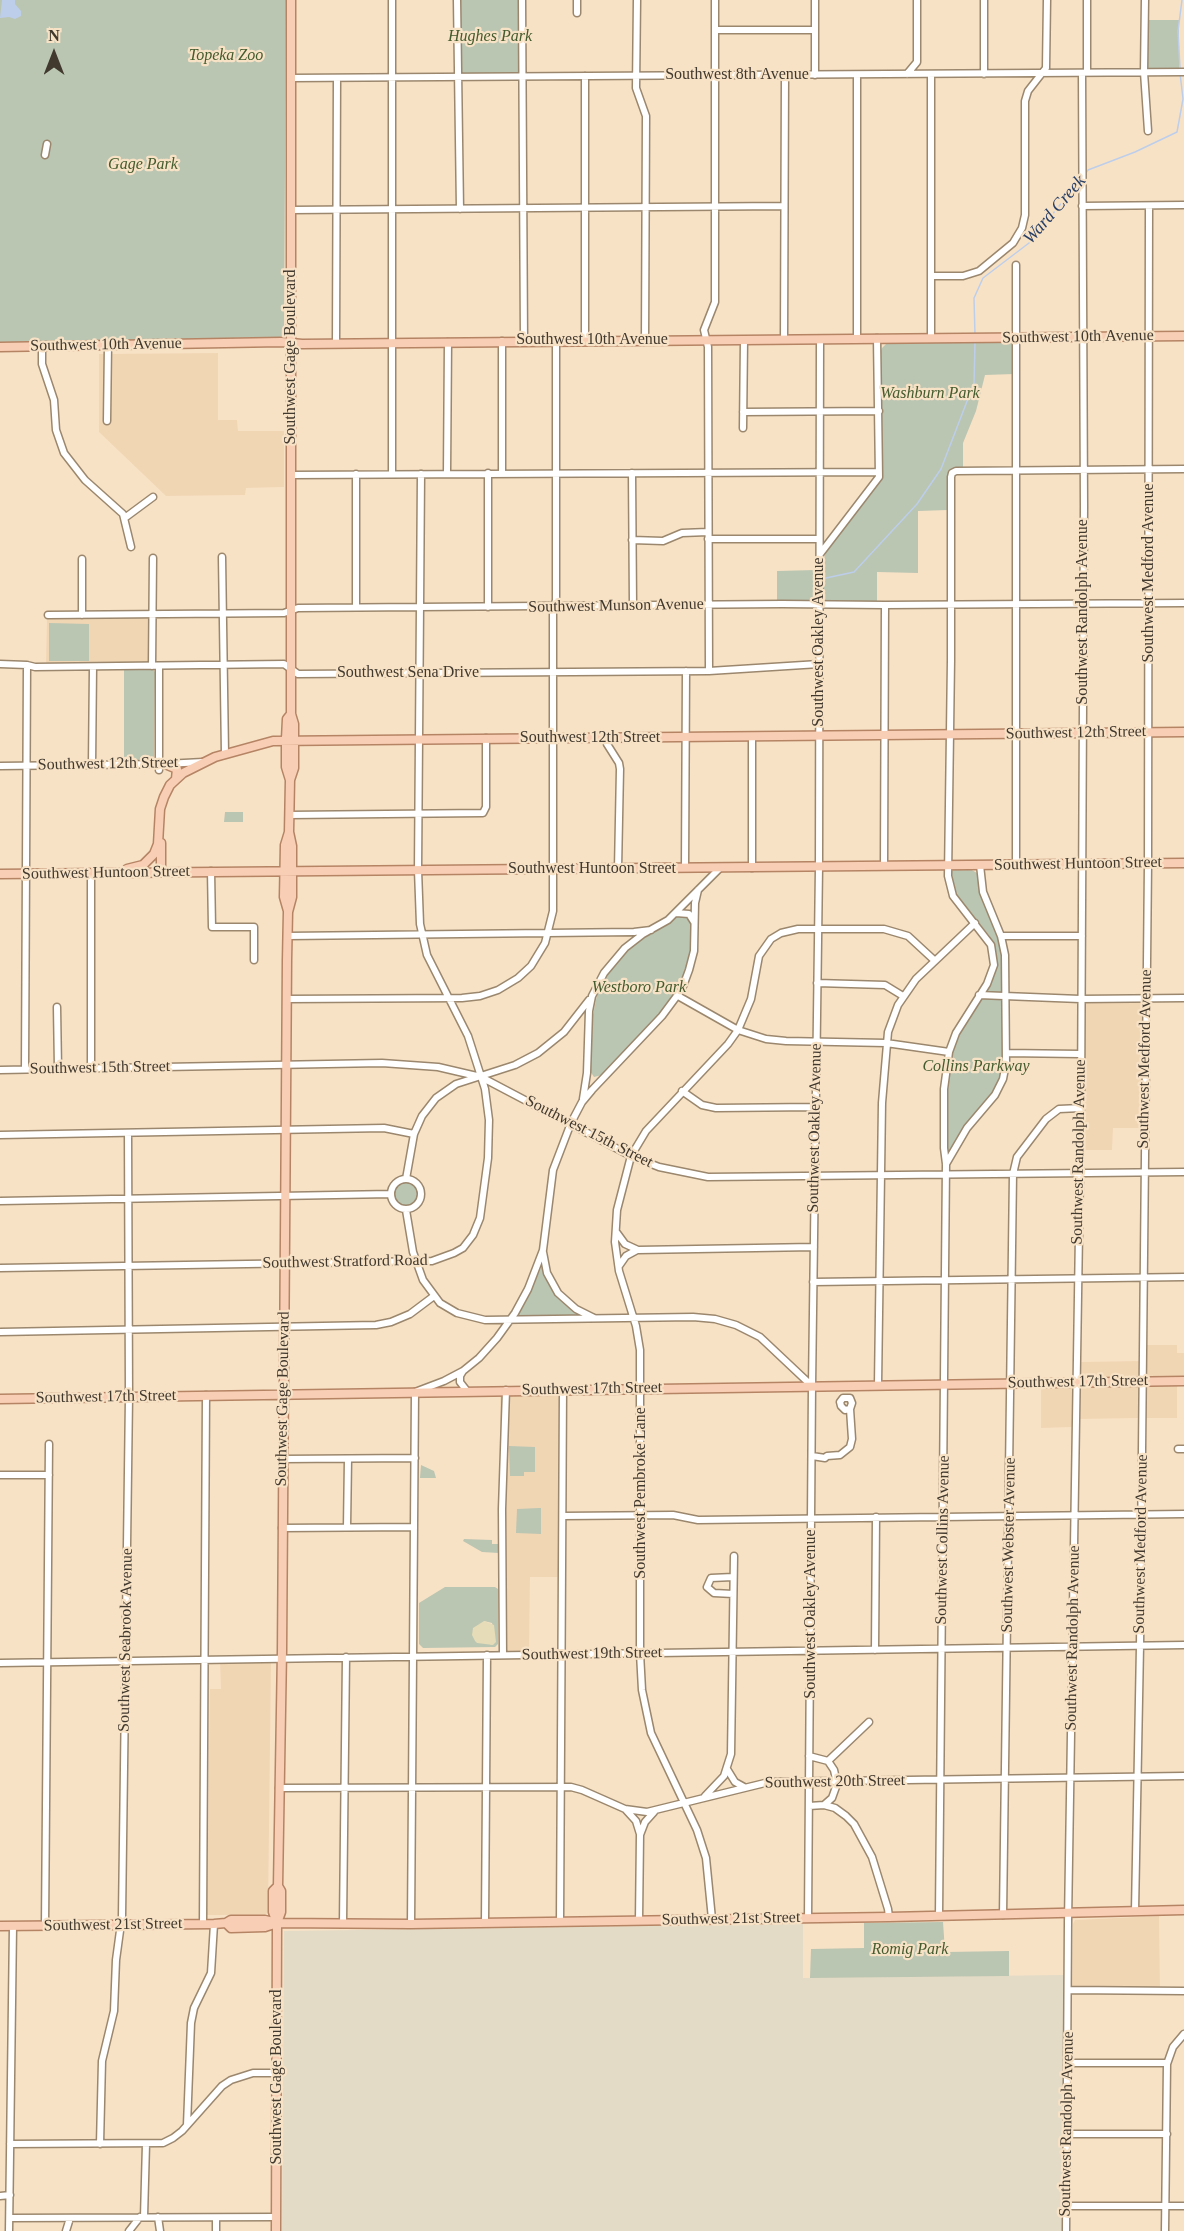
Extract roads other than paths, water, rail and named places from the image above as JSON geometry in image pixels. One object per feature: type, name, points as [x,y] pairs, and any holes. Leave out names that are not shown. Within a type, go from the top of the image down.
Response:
[{"type":"main road","name":"Southwest Gage Boulevard","points":[[276,2231],[277,1923],[273,1912],[273,1891],[278,1886],[288,912],[292,897],[288,871],[292,846],[289,832],[290,780],[286,767],[290,739],[287,719],[291,714],[291,0]]},
{"type":"main road","name":"Southwest 10th Avenue","points":[[0,347],[1184,336]]},
{"type":"main road","name":"Southwest 12th Street","points":[[206,761],[273,741],[290,739],[1184,732]]},
{"type":"main road","points":[[104,873],[108,870],[136,867],[151,858],[158,844],[159,818],[164,797],[176,780],[190,769],[206,761]]},
{"type":"main road","points":[[161,766],[177,769],[176,780]]},
{"type":"main road","points":[[159,818],[161,872]]},
{"type":"main road","name":"Southwest Huntoon Street","points":[[0,874],[1184,863]]},
{"type":"main road","name":"Southwest 17th Street","points":[[0,1399],[1184,1381]]},
{"type":"main road","name":"Southwest 21st Street","points":[[0,1926],[214,1924],[231,1920],[265,1920],[277,1923],[411,1924],[560,1922],[1184,1910]]},
{"type":"street","points":[[392,0],[393,474]]},
{"type":"street","points":[[458,0],[460,209]]},
{"type":"street","points":[[522,0],[524,341]]},
{"type":"street","points":[[577,0],[577,13]]},
{"type":"street","points":[[637,0],[636,88],[646,113],[645,340]]},
{"type":"street","points":[[709,671],[708,347],[705,327],[715,302],[715,0]]},
{"type":"street","points":[[815,0],[815,75]]},
{"type":"street","points":[[908,74],[917,62],[917,0]]},
{"type":"street","points":[[984,0],[984,74]]},
{"type":"street","points":[[931,276],[963,276],[974,273],[1017,237],[1025,222],[1026,96],[1046,68],[1047,0]]},
{"type":"street","name":"Southwest Randolph Avenue","points":[[1066,2231],[1068,1913],[1082,936],[1082,166],[1087,0]]},
{"type":"street","points":[[1144,0],[1144,72],[1148,131]]},
{"type":"street","points":[[715,30],[815,30]]},
{"type":"street","points":[[917,62],[930,74],[932,338]]},
{"type":"street","name":"Southwest 8th Avenue","points":[[291,78],[1184,72]]},
{"type":"street","points":[[784,339],[785,75]]},
{"type":"street","points":[[856,75],[857,338]]},
{"type":"street","points":[[585,76],[585,341]]},
{"type":"street","points":[[336,343],[337,78]]},
{"type":"street","points":[[45,155],[47,144]]},
{"type":"street","points":[[1082,206],[1184,205]]},
{"type":"street","points":[[291,210],[784,206]]},
{"type":"street","name":"Southwest Medford Avenue","points":[[1134,1911],[1140,1646],[1148,864],[1149,206]]},
{"type":"street","points":[[1016,265],[1016,865]]},
{"type":"street","points":[[819,555],[877,482],[878,338]]},
{"type":"street","name":"Southwest Oakley Avenue","points":[[808,1918],[819,867],[820,339]]},
{"type":"street","points":[[743,428],[744,340]]},
{"type":"street","points":[[502,341],[502,473]]},
{"type":"street","points":[[287,999],[480,996],[508,986],[531,966],[542,950],[549,932],[553,911],[556,341]]},
{"type":"street","points":[[447,473],[448,342]]},
{"type":"street","points":[[107,421],[108,345]]},
{"type":"street","points":[[42,346],[42,364],[54,400],[56,430],[63,453],[85,480],[126,517],[130,547]]},
{"type":"street","points":[[743,412],[879,411]]},
{"type":"street","points":[[1017,471],[1184,470]]},
{"type":"street","name":"Southwest Collins Avenue","points":[[939,1916],[945,1078],[949,1052],[961,1021],[990,977],[994,957],[988,939],[957,902],[951,891],[948,876],[950,866],[951,477],[956,471],[1017,471]]},
{"type":"street","points":[[291,475],[878,472]]},
{"type":"street","points":[[488,473],[488,607]]},
{"type":"street","points":[[632,473],[633,605]]},
{"type":"street","points":[[356,474],[356,607]]},
{"type":"street","name":"Southwest Stratford Road","points":[[0,1268],[443,1259],[469,1241],[477,1226],[486,1177],[489,1137],[488,1104],[474,1051],[427,955],[422,934],[418,870],[421,474]]},
{"type":"street","points":[[126,517],[153,497]]},
{"type":"street","points":[[633,540],[663,541],[681,533],[708,536],[819,539]]},
{"type":"street","points":[[222,557],[225,754]]},
{"type":"street","points":[[153,558],[152,614],[161,766]]},
{"type":"street","points":[[82,559],[82,615]]},
{"type":"street","name":"Southwest Munson Avenue","points":[[48,615],[284,613],[298,608],[356,607],[1184,603]]},
{"type":"street","points":[[884,866],[885,605]]},
{"type":"street","name":"Southwest Sena Drive","points":[[0,664],[27,665],[35,668],[284,664],[298,674],[709,671],[819,664]]},
{"type":"street","points":[[25,1069],[27,665]]},
{"type":"street","points":[[92,765],[93,667]]},
{"type":"street","points":[[685,868],[686,671]]},
{"type":"street","points":[[752,736],[752,868]]},
{"type":"street","points":[[289,814],[484,812],[486,738]]},
{"type":"street","points":[[607,738],[607,744],[619,763],[620,769],[618,869]]},
{"type":"street","name":"Southwest 12th Street","points":[[0,766],[161,766],[206,761]]},
{"type":"street","points":[[946,1164],[968,1128],[991,1101],[1000,1086],[1006,1053],[1005,955],[1001,936],[986,901],[980,866]]},
{"type":"street","points":[[406,1179],[414,1134],[422,1116],[436,1098],[456,1084],[515,1065],[538,1053],[571,1024],[592,996],[609,965],[626,948],[676,914],[720,868]]},
{"type":"street","points":[[211,871],[212,927],[254,927],[254,960]]},
{"type":"street","points":[[91,874],[91,1068]]},
{"type":"street","points":[[411,1924],[415,1392],[463,1371],[488,1349],[511,1320],[528,1289],[543,1250],[554,1170],[570,1124],[582,1102],[678,996],[693,957],[698,890]]},
{"type":"street","points":[[676,914],[689,914],[695,922]]},
{"type":"street","points":[[878,1385],[882,1103],[886,1043],[890,1023],[903,996],[934,960],[975,923]]},
{"type":"street","name":"Southwest Pembroke Lane","points":[[712,1919],[706,1858],[697,1830],[651,1734],[642,1690],[640,1350],[619,1271],[617,1210],[631,1156],[646,1131],[728,1044],[738,1030],[751,999],[757,962],[765,945],[781,933],[798,929],[891,930],[908,936],[934,960]]},
{"type":"street","points":[[288,936],[651,930]]},
{"type":"street","points":[[619,932],[625,934],[627,938],[626,948]]},
{"type":"street","points":[[1001,936],[1082,936]]},
{"type":"street","points":[[817,983],[885,985],[903,996]]},
{"type":"street","points":[[979,995],[1080,999],[1184,998]]},
{"type":"street","points":[[582,1102],[587,1073],[587,1033],[592,996]]},
{"type":"street","points":[[678,996],[738,1030],[776,1040],[886,1043],[949,1052]]},
{"type":"street","points":[[57,1007],[58,1069]]},
{"type":"street","points":[[571,1024],[580,1024],[587,1033]]},
{"type":"street","points":[[1006,1053],[1080,1054]]},
{"type":"street","name":"Southwest 15th Street","points":[[0,1070],[398,1063],[438,1067],[481,1077],[631,1156],[659,1167],[708,1177],[1184,1172]]},
{"type":"street","points":[[587,1073],[593,1079],[603,1078]]},
{"type":"street","points":[[682,1091],[702,1105],[716,1108],[815,1107]]},
{"type":"street","points":[[1013,1174],[1017,1157],[1046,1119],[1059,1109],[1080,1108]]},
{"type":"street","points":[[0,1135],[384,1128],[414,1134]]},
{"type":"street","name":"Southwest Seabrook Avenue","points":[[100,2144],[101,2070],[114,2011],[117,1952],[121,1926],[129,1396],[128,1133]]},
{"type":"street","name":"Southwest Webster Avenue","points":[[1004,1915],[1013,1174]]},
{"type":"street","points":[[406,1179],[416,1183],[421,1194],[416,1205],[406,1209],[394,1204],[391,1194],[396,1183],[406,1179]]},
{"type":"street","points":[[0,1201],[391,1194]]},
{"type":"street","points":[[406,1209],[415,1261],[423,1281],[434,1296],[450,1310],[465,1317],[485,1320],[702,1317],[736,1325],[752,1332],[767,1342],[812,1386]]},
{"type":"street","points":[[616,1230],[625,1244],[638,1250]]},
{"type":"street","points":[[619,1271],[622,1260],[631,1251],[638,1250],[814,1247]]},
{"type":"street","points":[[543,1250],[547,1272],[558,1293],[576,1309],[598,1319]]},
{"type":"street","points":[[813,1282],[1184,1277]]},
{"type":"street","points":[[0,1332],[381,1324],[410,1314],[434,1296]]},
{"type":"street","points":[[463,1371],[460,1382],[467,1391]]},
{"type":"street","points":[[503,1655],[502,1509],[506,1390]]},
{"type":"street","points":[[560,1922],[563,1390]]},
{"type":"street","points":[[202,1924],[206,1395]]},
{"type":"street","points":[[812,1456],[825,1458],[840,1455],[850,1447],[852,1427],[850,1409]]},
{"type":"street","points":[[45,1926],[49,1444]]},
{"type":"street","points":[[283,1460],[415,1458]]},
{"type":"street","points":[[347,1527],[348,1459]]},
{"type":"street","points":[[0,1475],[49,1475]]},
{"type":"street","points":[[563,1516],[673,1515],[698,1520],[1184,1514]]},
{"type":"street","points":[[875,1650],[876,1517]]},
{"type":"street","points":[[282,1528],[414,1527]]},
{"type":"street","points":[[699,1799],[714,1789],[727,1769],[731,1749],[734,1556]]},
{"type":"street","points":[[733,1594],[714,1593],[707,1587],[711,1578],[734,1577]]},
{"type":"street","name":"Southwest 19th Street","points":[[0,1663],[1184,1645]]},
{"type":"street","points":[[485,1923],[487,1655]]},
{"type":"street","points":[[343,1923],[346,1658]]},
{"type":"street","points":[[828,1761],[869,1722]]},
{"type":"street","points":[[809,1756],[828,1761],[834,1770],[837,1781],[834,1793],[824,1805]]},
{"type":"street","points":[[727,1769],[735,1782],[745,1787]]},
{"type":"street","name":"Southwest 20th Street","points":[[279,1788],[560,1787],[582,1790],[625,1809],[655,1812],[769,1782],[1184,1776]]},
{"type":"street","points":[[809,1806],[824,1805],[835,1808],[849,1818],[867,1844],[889,1917]]},
{"type":"street","points":[[625,1809],[636,1821],[640,1835],[639,1920]]},
{"type":"street","points":[[640,1835],[645,1822],[655,1812]]},
{"type":"street","points":[[187,2125],[191,2023],[194,2008],[211,1973],[214,1924]]},
{"type":"street","points":[[9,2231],[13,1926]]},
{"type":"street","points":[[1069,1990],[1184,1991]]},
{"type":"street","points":[[1166,2231],[1167,2063],[1173,2047],[1184,2034]]},
{"type":"street","points":[[1068,2063],[1167,2063]]},
{"type":"street","points":[[10,2144],[146,2144],[170,2140],[187,2125],[222,2085],[253,2073],[277,2073]]},
{"type":"street","points":[[1067,2134],[1167,2134]]},
{"type":"street","points":[[129,2231],[142,2217],[146,2144]]},
{"type":"street","points":[[0,2196],[10,2195]]},
{"type":"street","points":[[1067,2206],[1184,2206]]},
{"type":"street","points":[[158,2217],[160,2231]]},
{"type":"street","points":[[216,2217],[216,2231]]},
{"type":"street","points":[[10,2218],[276,2217]]},
{"type":"street","points":[[66,2231],[70,2218]]},
{"type":"water","points":[[2,0],[15,0],[21,16],[15,19],[0,18]]},
{"type":"waterway","name":"Ward Creek","points":[[1180,68],[1178,31],[1182,0]]},
{"type":"waterway","name":"Ward Creek","points":[[1084,175],[1088,170],[1135,152],[1177,132],[1183,99],[1180,73]]},
{"type":"waterway","name":"Ward Creek","points":[[975,335],[974,298],[983,278],[1029,243],[1081,179]]},
{"type":"waterway","name":"Ward Creek","points":[[826,578],[854,572],[917,504],[941,469],[974,383],[975,342]]},
{"type":"park label","name":"Hughes Park","points":[[490,37]]},
{"type":"park label","name":"Topeka Zoo","points":[[226,56]]},
{"type":"park label","name":"Gage Park","points":[[143,165]]},
{"type":"park label","name":"Washburn Park","points":[[930,394]]},
{"type":"park label","name":"Westboro Park","points":[[639,988]]},
{"type":"park label","name":"Collins Parkway","points":[[976,1067]]},
{"type":"park label","name":"Romig Park","points":[[910,1950]]}]
